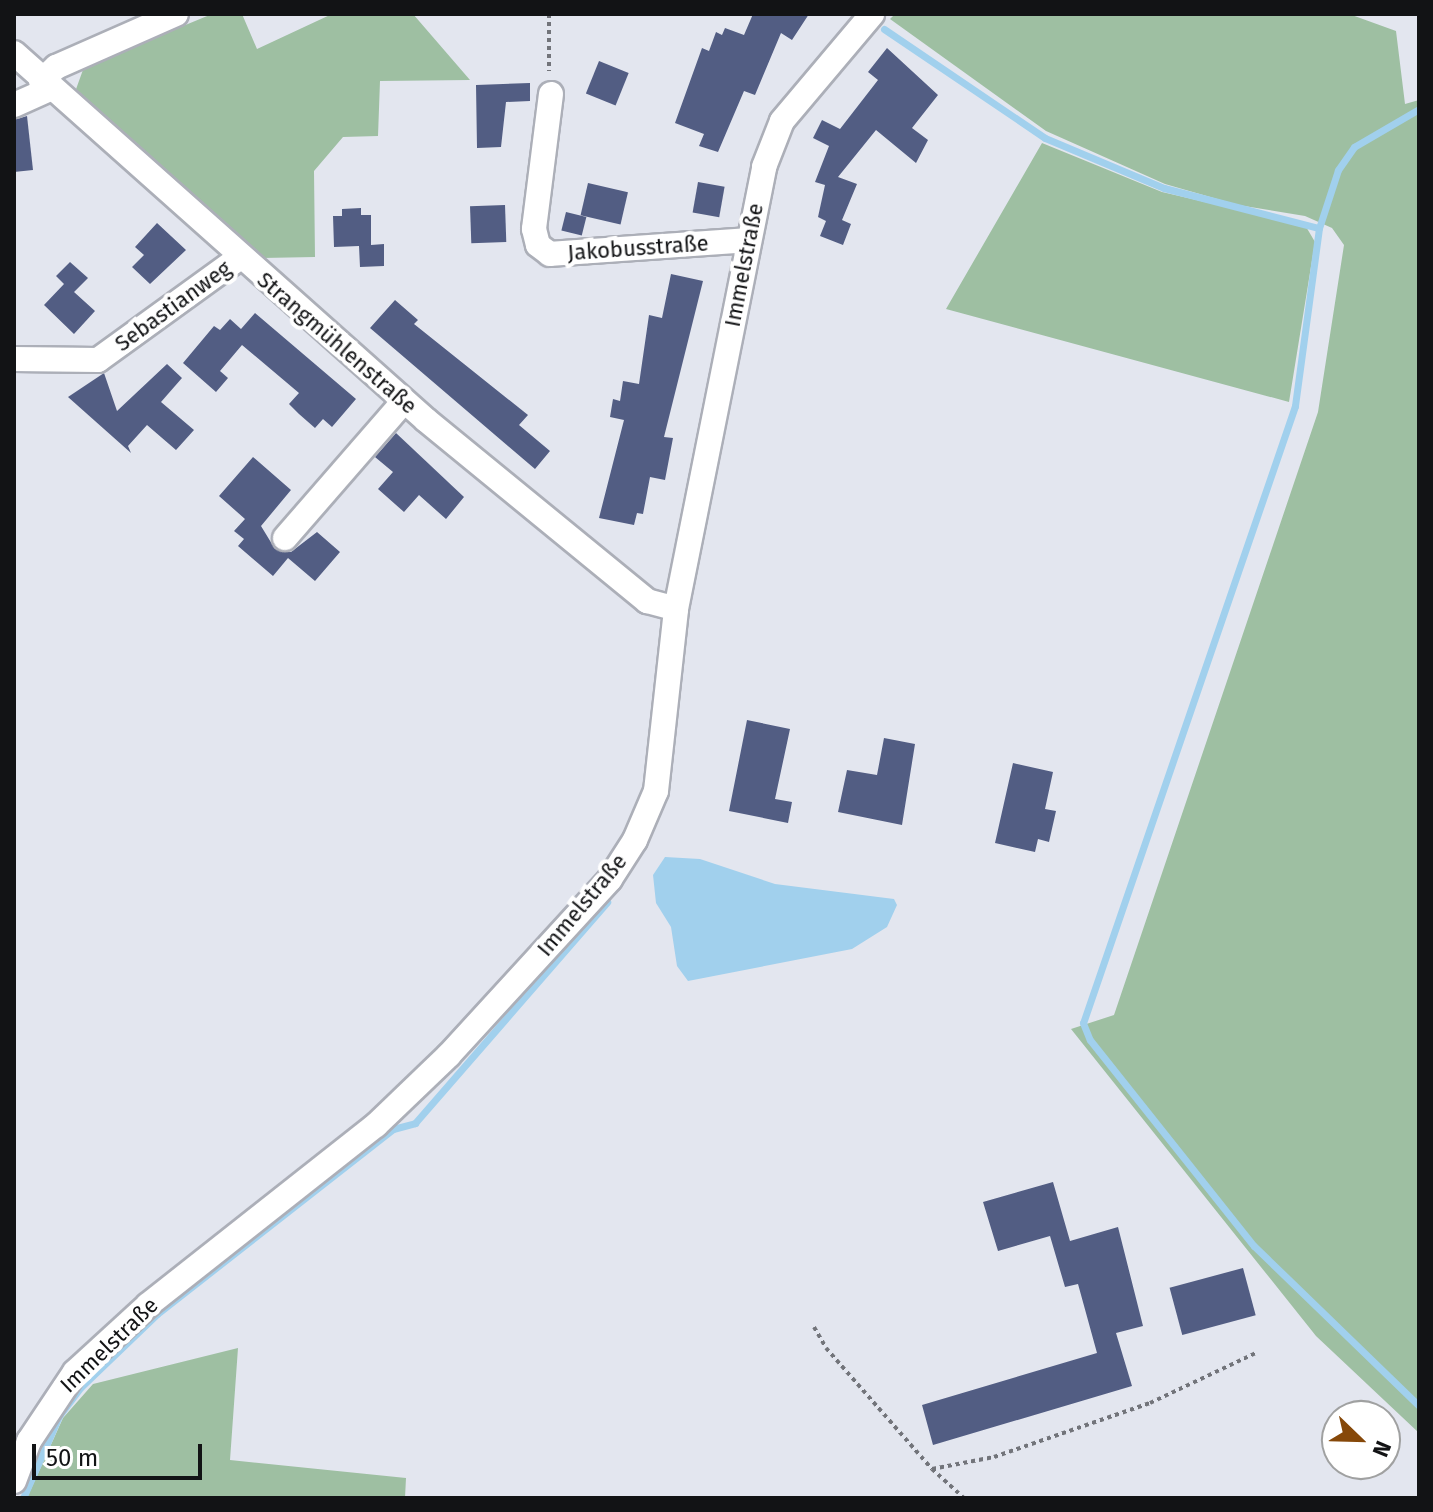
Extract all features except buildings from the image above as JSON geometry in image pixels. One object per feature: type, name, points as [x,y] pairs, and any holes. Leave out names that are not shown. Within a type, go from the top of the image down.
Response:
[{"type":"street","points":[[14,105],[46,85],[56,67],[176,14]]},
{"type":"street","name":"Immelstraße","points":[[14,1481],[29,1441],[75,1372],[148,1305],[376,1125],[448,1056],[610,879],[635,840],[656,791],[676,609],[764,167],[782,121],[872,14]]},
{"type":"street","name":"Strangmühlenstraße","points":[[14,53],[239,258],[404,401],[647,601],[676,609]]},
{"type":"street","name":"Jakobusstraße","points":[[551,94],[534,229],[538,245],[550,254],[749,240]]},
{"type":"street","name":"Sebastianweg","points":[[14,359],[98,360],[239,258]]},
{"type":"street","points":[[285,538],[404,401]]},
{"type":"path","points":[[549,14],[551,94]]},
{"type":"path","points":[[814,1327],[826,1348],[932,1469],[964,1498]]},
{"type":"path","points":[[932,1469],[994,1457],[1150,1403],[1256,1353]]},
{"type":"green space","points":[[212,14],[242,14],[257,49],[332,14],[413,14],[470,80],[380,81],[378,136],[343,137],[314,171],[315,257],[262,258],[75,92],[84,67]]},
{"type":"green space","points":[[895,14],[1349,14],[1396,31],[1405,104],[1419,100],[1419,1433],[1401,1416],[1401,1400],[1384,1400],[1316,1336],[1071,1029],[1114,1015],[1318,412],[1344,245],[1332,228],[1305,216],[1238,205],[1165,184],[1046,131],[890,19]]},
{"type":"green space","points":[[1042,143],[1162,192],[1305,225],[1315,242],[1289,402],[946,309]]},
{"type":"green space","points":[[238,1348],[230,1460],[406,1478],[405,1498],[27,1498],[63,1418],[93,1384]]},
{"type":"water","points":[[665,857],[700,859],[775,884],[894,899],[897,905],[887,927],[852,949],[688,981],[677,966],[671,927],[656,903],[653,875]]},
{"type":"waterway","points":[[884,29],[1045,138],[1164,188],[1319,228]]},
{"type":"waterway","points":[[1419,109],[1354,147],[1338,170],[1319,228],[1295,406],[1083,1023],[1090,1040],[1254,1246],[1419,1406]]},
{"type":"waterway","points":[[23,1498],[59,1416],[81,1387],[157,1314],[393,1129],[415,1123],[607,902]]}]
